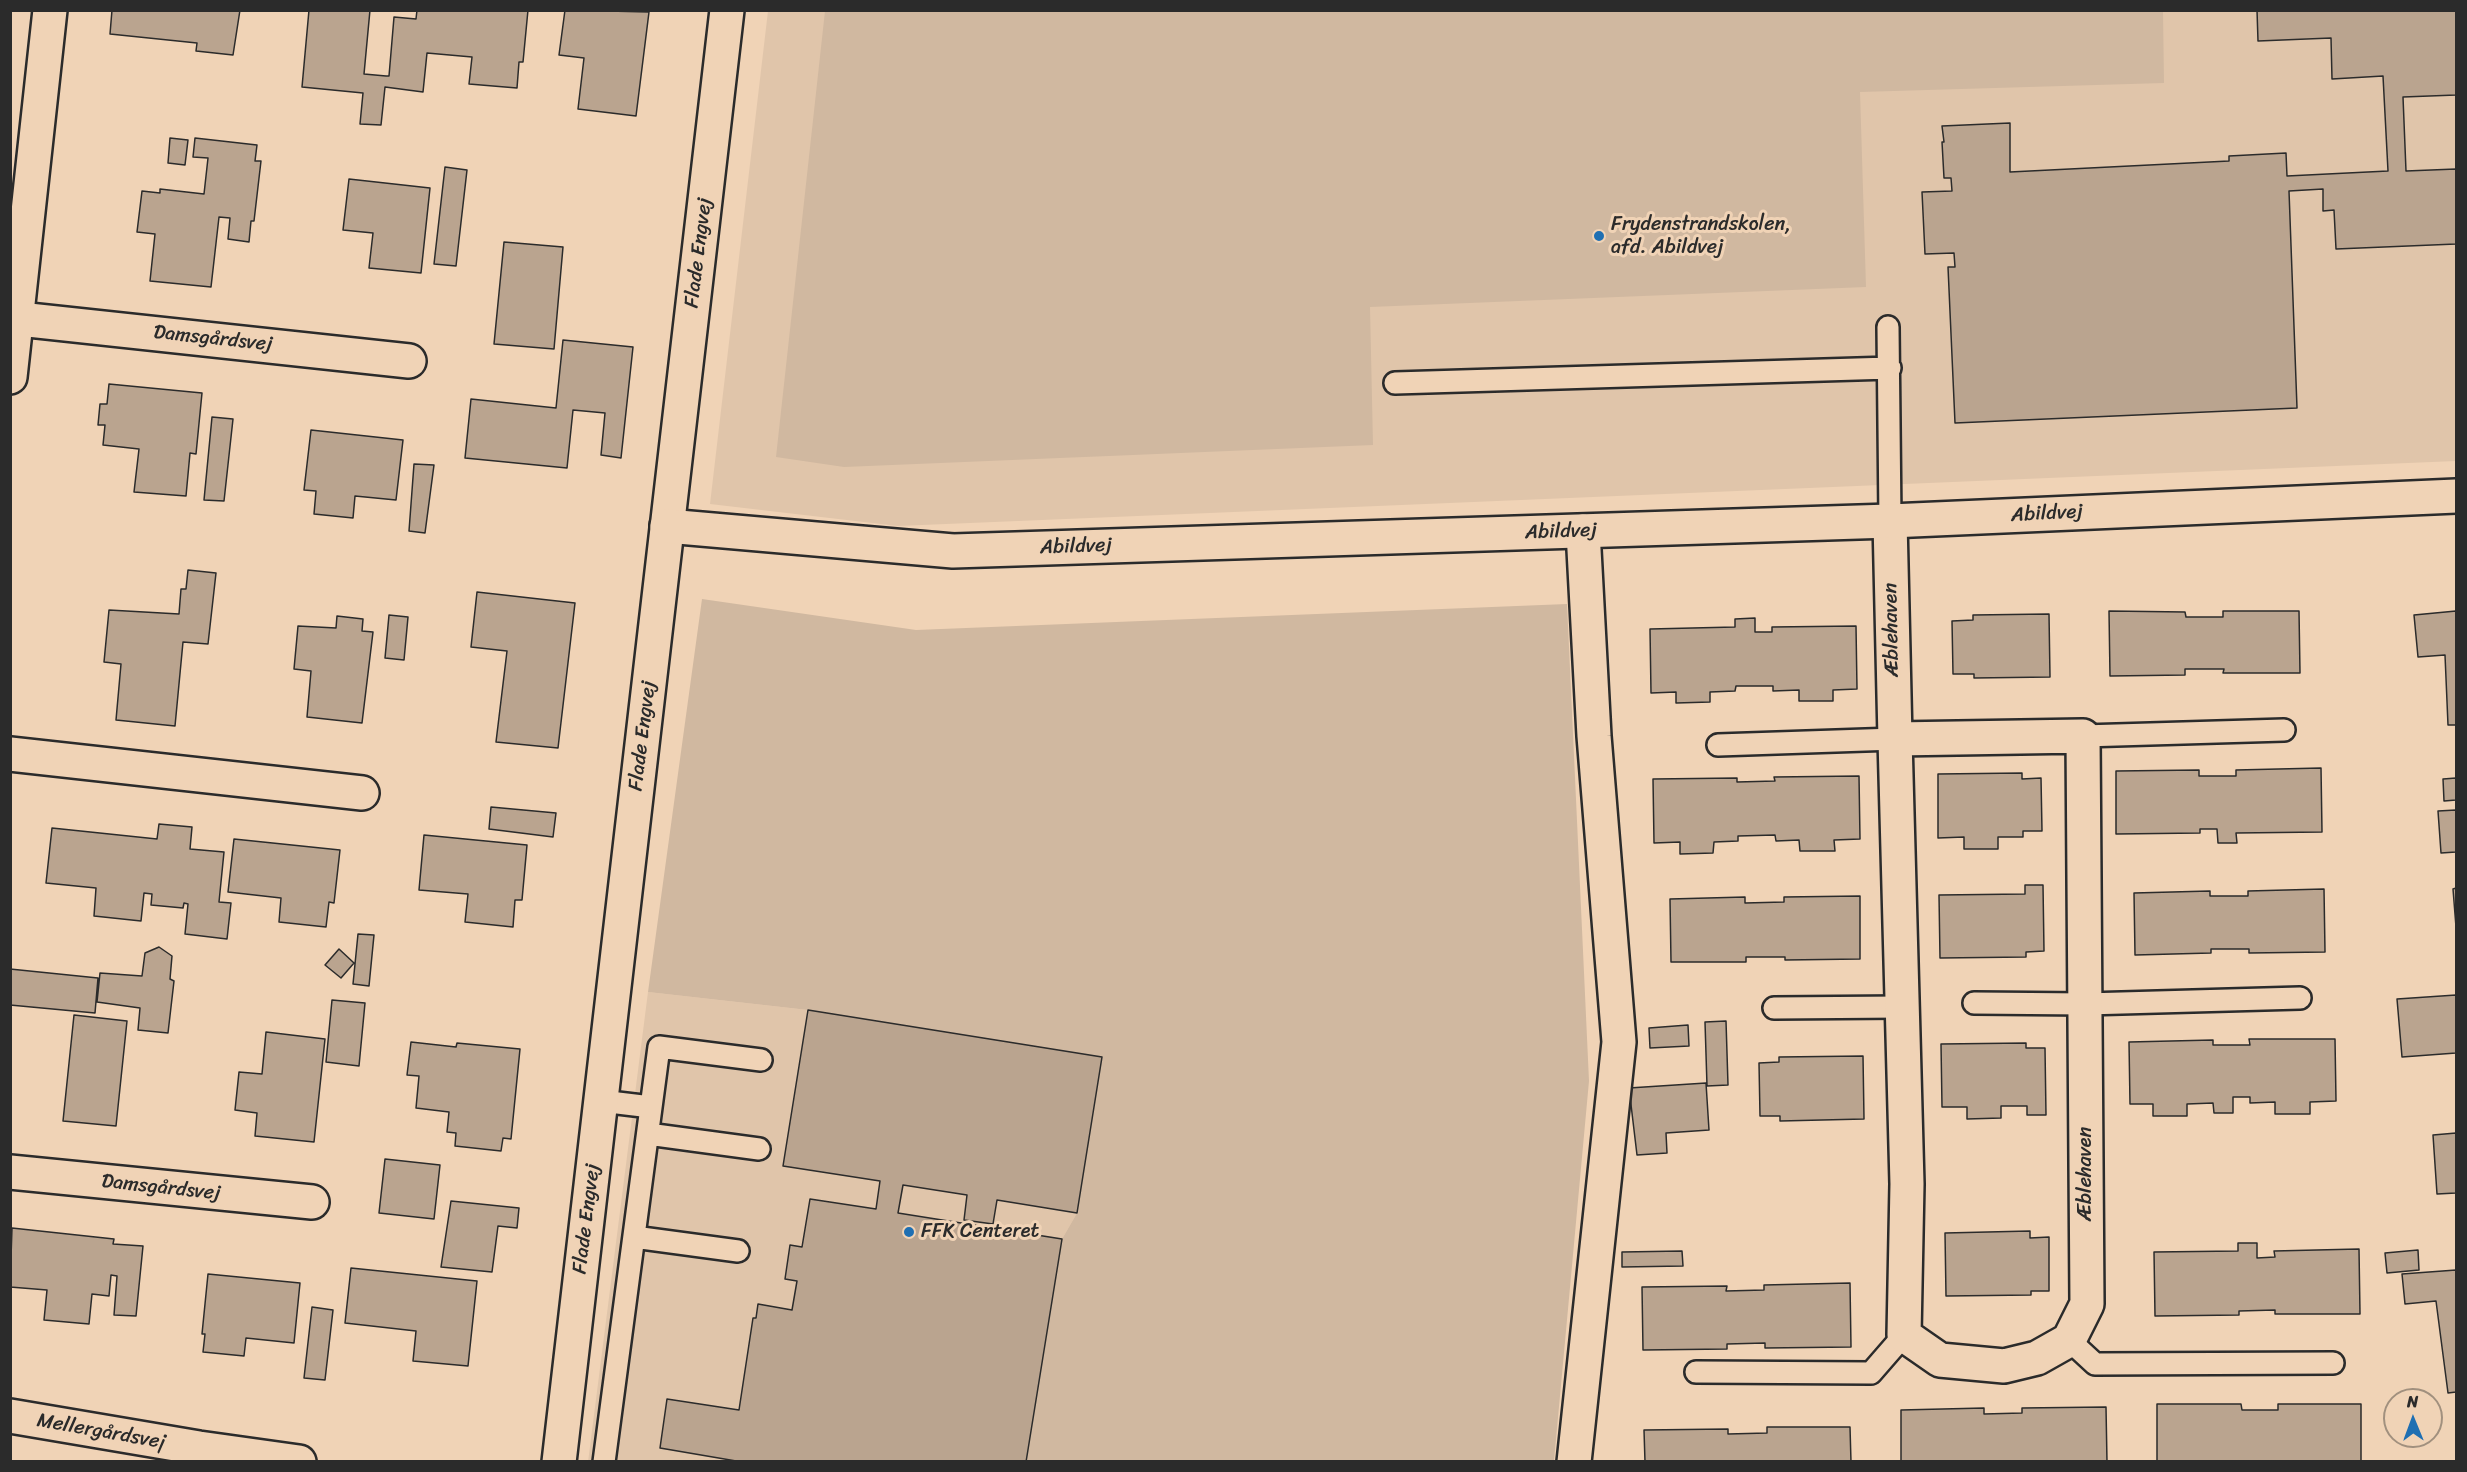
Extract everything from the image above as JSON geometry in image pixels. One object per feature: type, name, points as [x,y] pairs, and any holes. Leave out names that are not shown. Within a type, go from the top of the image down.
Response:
[{"type":"street","points":[[10,378],[14,318],[50,10]]},
{"type":"street","name":"Flade Engvej","points":[[559,1461],[727,10]]},
{"type":"street","name":"Damsgårdsvej","points":[[14,318],[409,361]]},
{"type":"street","name":"Abildvej","points":[[667,526],[953,551],[1890,521],[2457,496]]},
{"type":"street","name":"Æblehaven","points":[[1890,521],[1907,1184],[1904,1335]]},
{"type":"street","points":[[1574,1461],[1619,1042],[1594,736],[1583,531]]},
{"type":"street","points":[[1894,738],[2083,736]]},
{"type":"street","name":"Æblehaven","points":[[2069,1341],[2087,1304],[2083,736]]},
{"type":"street","points":[[10,754],[362,793]]},
{"type":"street","name":"Damsgårdsvej","points":[[10,1172],[312,1202]]},
{"type":"street","points":[[1904,1335],[1940,1360],[2004,1366],[2037,1358],[2069,1341]]},
{"type":"street","name":"Mellergårdsvej","points":[[10,1416],[199,1449],[299,1461]]},
{"type":"lane","points":[[1888,327],[1890,521]]},
{"type":"lane","points":[[1395,383],[1890,368]]},
{"type":"lane","points":[[2083,736],[2284,730]]},
{"type":"lane","points":[[1718,745],[1894,738]]},
{"type":"lane","points":[[1974,1003],[2086,1004],[2300,998]]},
{"type":"lane","points":[[1774,1008],[1902,1007]]},
{"type":"lane","points":[[604,1461],[659,1047],[761,1060]]},
{"type":"lane","points":[[601,1101],[651,1107]]},
{"type":"lane","points":[[648,1134],[759,1149]]},
{"type":"lane","points":[[634,1237],[738,1251]]},
{"type":"lane","points":[[1696,1372],[1871,1373],[1904,1335]]},
{"type":"lane","points":[[2069,1341],[2095,1364],[2332,1363]]},
{"type":"shaded area","name":"Frydenstrandskolen, afd. Abildvej","points":[[768,11],[2456,11],[2456,461],[898,526],[710,504]]},
{"type":"shaded area","points":[[825,11],[2163,11],[2164,83],[1860,92],[1866,287],[1370,307],[1373,445],[844,467],[776,457]]},
{"type":"shaded area","points":[[702,599],[916,630],[1567,604],[1589,1081],[1554,1461],[1026,1461],[1062,1239],[1077,1213],[1101,1057],[808,1010],[648,992]]},
{"type":"shaded area","name":"FFK Centeret","points":[[648,992],[808,1010],[1102,1057],[1077,1213],[1062,1239],[1026,1461],[588,1462]]},
{"type":"building","points":[[112,10],[240,10],[233,55],[196,51],[197,43],[110,34]]},
{"type":"building","points":[[309,10],[370,10],[364,74],[389,76],[394,17],[416,19],[417,10],[528,10],[523,62],[519,62],[517,88],[469,84],[472,57],[427,53],[423,92],[385,87],[381,125],[360,124],[363,93],[302,87]]},
{"type":"building","points":[[565,10],[649,12],[636,116],[578,109],[584,58],[559,55]]},
{"type":"building","points":[[2257,10],[2456,10],[2456,95],[2403,97],[2406,171],[2456,169],[2456,244],[2336,249],[2334,210],[2323,211],[2323,189],[2289,191],[2297,408],[1955,423],[1948,267],[1955,267],[1954,253],[1925,254],[1922,192],[1952,191],[1951,178],[1944,178],[1942,126],[2010,123],[2010,172],[2229,161],[2229,156],[2286,153],[2287,176],[2388,171],[2383,76],[2332,79],[2331,38],[2258,41]]},
{"type":"building","points":[[170,138],[188,140],[185,165],[168,163]]},
{"type":"building","points":[[195,138],[257,145],[255,161],[261,161],[254,221],[251,221],[249,242],[228,239],[230,218],[219,217],[211,287],[150,281],[155,234],[137,232],[142,191],[160,193],[160,189],[204,194],[208,158],[193,157]]},
{"type":"building","points":[[445,167],[467,170],[456,266],[434,264]]},
{"type":"building","points":[[349,179],[430,188],[421,273],[369,268],[373,233],[343,230]]},
{"type":"building","points":[[504,242],[563,247],[554,349],[494,344]]},
{"type":"building","points":[[563,340],[633,347],[621,458],[601,455],[605,413],[573,410],[567,468],[465,458],[471,399],[556,408]]},
{"type":"building","points":[[109,384],[202,393],[196,454],[190,453],[186,496],[134,492],[139,449],[103,445],[105,425],[98,425],[100,404],[107,404]]},
{"type":"building","points":[[212,417],[233,419],[224,501],[204,500]]},
{"type":"building","points":[[311,430],[403,440],[396,500],[355,496],[353,518],[314,514],[316,491],[304,490]]},
{"type":"building","points":[[414,464],[434,465],[425,533],[409,531]]},
{"type":"building","points":[[188,570],[216,573],[208,644],[183,642],[175,726],[116,720],[121,664],[104,662],[109,610],[179,614],[181,589],[186,589]]},
{"type":"building","points":[[477,592],[575,603],[558,748],[496,742],[507,651],[471,647]]},
{"type":"building","points":[[2109,611],[2185,612],[2186,617],[2223,617],[2223,611],[2299,611],[2300,673],[2223,673],[2224,669],[2185,669],[2185,675],[2110,676]]},
{"type":"building","points":[[2456,611],[2456,725],[2448,725],[2445,655],[2418,657],[2414,615]]},
{"type":"building","points":[[2049,614],[2050,677],[1974,678],[1974,674],[1953,674],[1952,621],[1973,620],[1973,615]]},
{"type":"building","points":[[389,615],[408,617],[404,660],[385,658]]},
{"type":"building","points":[[337,616],[363,619],[362,631],[373,632],[362,723],[307,717],[311,671],[294,669],[298,626],[336,628]]},
{"type":"building","points":[[1755,618],[1755,632],[1772,632],[1772,627],[1856,626],[1857,689],[1833,690],[1833,701],[1799,701],[1799,690],[1773,691],[1773,686],[1736,686],[1735,691],[1710,692],[1710,702],[1676,703],[1676,692],[1651,693],[1650,629],[1735,627],[1735,619]]},
{"type":"building","points":[[2321,768],[2322,832],[2236,833],[2237,843],[2218,843],[2217,829],[2200,829],[2200,833],[2116,834],[2116,771],[2199,770],[2199,776],[2236,776],[2236,770]]},
{"type":"building","points":[[2022,773],[2022,779],[2041,778],[2042,831],[2023,831],[2023,837],[1998,837],[1998,849],[1964,849],[1964,837],[1938,838],[1938,774]]},
{"type":"building","points":[[1859,776],[1860,839],[1834,840],[1835,851],[1800,851],[1799,840],[1776,841],[1775,835],[1738,836],[1738,841],[1714,842],[1713,853],[1680,854],[1680,842],[1654,843],[1653,779],[1737,778],[1737,782],[1775,781],[1774,777]]},
{"type":"building","points":[[2456,778],[2456,800],[2444,801],[2443,779]]},
{"type":"building","points":[[491,807],[556,813],[553,837],[489,829]]},
{"type":"building","points":[[2456,810],[2456,852],[2441,853],[2438,811]]},
{"type":"building","points":[[159,824],[192,827],[190,849],[224,852],[219,902],[231,903],[227,939],[185,934],[188,904],[184,903],[183,908],[151,905],[152,894],[144,893],[141,921],[94,916],[96,888],[46,883],[52,828],[157,839]]},
{"type":"building","points":[[424,835],[527,845],[522,900],[515,900],[513,927],[465,922],[468,894],[419,890]]},
{"type":"building","points":[[234,839],[340,850],[334,903],[329,902],[326,927],[279,922],[281,898],[228,892]]},
{"type":"building","points":[[2025,885],[2043,885],[2044,951],[2026,952],[2026,957],[1940,958],[1939,895],[2025,894]]},
{"type":"building","points":[[2456,888],[2456,927],[2453,889]]},
{"type":"building","points":[[2324,889],[2325,952],[2249,953],[2249,949],[2211,949],[2211,953],[2135,955],[2134,893],[2210,891],[2210,896],[2248,896],[2248,891]]},
{"type":"building","points":[[1860,896],[1860,959],[1785,960],[1785,957],[1746,957],[1746,962],[1671,962],[1670,899],[1745,897],[1745,903],[1784,902],[1784,897]]},
{"type":"building","points":[[358,934],[374,935],[369,986],[353,984]]},
{"type":"building","points":[[159,947],[172,956],[170,979],[174,981],[168,1033],[138,1030],[140,1008],[97,1002],[100,973],[142,976],[145,953]]},
{"type":"building","points":[[339,949],[354,963],[341,978],[325,965]]},
{"type":"building","points":[[10,969],[98,978],[95,1013],[10,1005]]},
{"type":"building","points":[[2456,995],[2456,1053],[2402,1057],[2397,999]]},
{"type":"building","points":[[332,1000],[365,1003],[359,1066],[326,1062]]},
{"type":"building","name":"FFK Centeret","points":[[808,1010],[1102,1057],[1077,1213],[997,1200],[993,1224],[964,1220],[967,1195],[903,1185],[898,1213],[1062,1239],[1026,1462],[742,1462],[660,1448],[667,1399],[739,1410],[753,1318],[756,1318],[758,1304],[792,1310],[797,1281],[785,1279],[790,1245],[802,1247],[810,1199],[876,1209],[880,1181],[783,1166]]},
{"type":"building","points":[[74,1015],[127,1021],[116,1126],[63,1121]]},
{"type":"building","points":[[1726,1021],[1728,1085],[1707,1086],[1705,1022]]},
{"type":"building","points":[[1688,1025],[1689,1046],[1650,1048],[1649,1028]]},
{"type":"building","points":[[266,1032],[325,1039],[314,1142],[255,1136],[257,1113],[235,1110],[239,1072],[262,1074]]},
{"type":"building","points":[[2249,1039],[2335,1039],[2336,1101],[2310,1102],[2310,1114],[2275,1114],[2275,1102],[2250,1103],[2250,1097],[2233,1097],[2233,1113],[2214,1113],[2213,1103],[2187,1104],[2187,1116],[2153,1116],[2153,1104],[2130,1104],[2129,1042],[2213,1040],[2213,1045],[2250,1045]]},
{"type":"building","points":[[411,1042],[456,1047],[457,1043],[520,1049],[511,1139],[503,1138],[501,1151],[455,1146],[456,1133],[447,1132],[449,1112],[416,1108],[419,1076],[407,1075]]},
{"type":"building","points":[[2026,1043],[2026,1048],[2045,1048],[2046,1115],[2027,1115],[2027,1106],[2001,1106],[2001,1118],[1967,1119],[1967,1107],[1942,1107],[1941,1044]]},
{"type":"building","points":[[1863,1056],[1864,1119],[1780,1121],[1780,1116],[1760,1116],[1759,1063],[1779,1062],[1779,1057]]},
{"type":"building","points":[[1706,1083],[1709,1130],[1666,1133],[1667,1153],[1637,1155],[1629,1088]]},
{"type":"building","points":[[2456,1133],[2456,1193],[2437,1194],[2433,1135]]},
{"type":"building","points":[[385,1159],[440,1165],[434,1219],[379,1213]]},
{"type":"building","points":[[451,1201],[519,1208],[517,1228],[498,1226],[492,1272],[441,1267]]},
{"type":"building","points":[[12,1228],[114,1239],[113,1244],[143,1246],[136,1316],[114,1315],[117,1276],[111,1275],[109,1296],[92,1294],[89,1324],[44,1320],[47,1290],[10,1287]]},
{"type":"building","points":[[2030,1231],[2030,1238],[2049,1237],[2049,1291],[2031,1291],[2031,1295],[1946,1296],[1945,1233]]},
{"type":"building","points":[[2238,1243],[2257,1243],[2257,1258],[2275,1257],[2274,1251],[2359,1249],[2360,1314],[2275,1314],[2275,1310],[2239,1311],[2239,1315],[2155,1316],[2154,1252],[2238,1251]]},
{"type":"building","points":[[2418,1250],[2419,1270],[2387,1273],[2385,1253]]},
{"type":"building","points":[[1682,1251],[1683,1266],[1622,1267],[1622,1252]]},
{"type":"building","points":[[351,1268],[477,1281],[468,1366],[413,1361],[416,1331],[345,1323]]},
{"type":"building","points":[[2456,1270],[2456,1392],[2448,1393],[2436,1301],[2405,1304],[2402,1274]]},
{"type":"building","points":[[208,1274],[300,1283],[294,1343],[246,1338],[244,1356],[203,1352],[205,1334],[202,1334]]},
{"type":"building","points":[[1850,1283],[1851,1347],[1765,1348],[1765,1343],[1727,1344],[1727,1349],[1643,1350],[1642,1287],[1727,1286],[1726,1291],[1764,1290],[1764,1285]]},
{"type":"building","points":[[312,1307],[333,1310],[325,1380],[304,1378]]},
{"type":"building","points":[[2157,1404],[2241,1404],[2242,1410],[2278,1410],[2278,1404],[2361,1404],[2361,1462],[2157,1462]]},
{"type":"building","points":[[2106,1407],[2107,1462],[1901,1462],[1901,1410],[1984,1408],[1984,1414],[2022,1413],[2022,1408]]},
{"type":"building","points":[[1767,1427],[1850,1427],[1851,1462],[1645,1462],[1644,1430],[1728,1429],[1728,1434],[1767,1433]]},
{"type":"place","name":"Frydenstrandskolen, afd. Abildvej","points":[[1599,236]]},
{"type":"place","name":"FFK Centeret","points":[[909,1232]]}]
